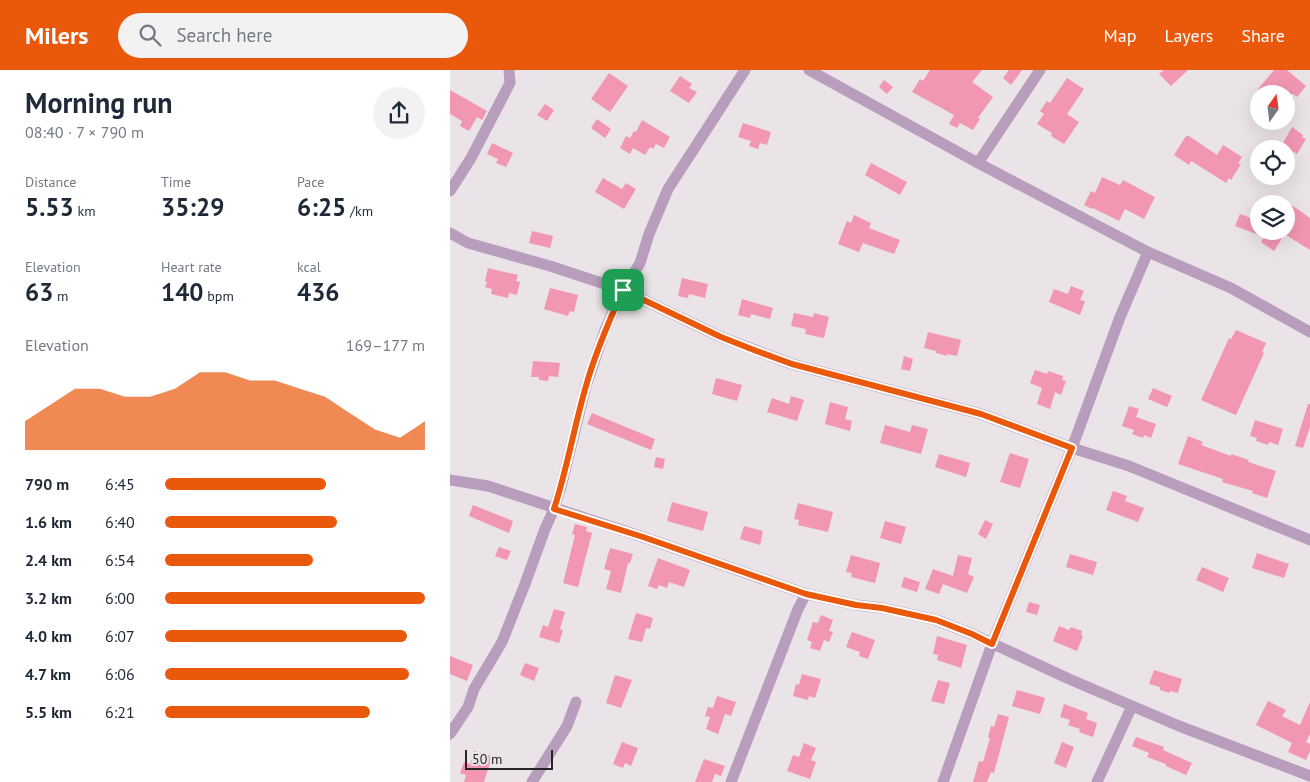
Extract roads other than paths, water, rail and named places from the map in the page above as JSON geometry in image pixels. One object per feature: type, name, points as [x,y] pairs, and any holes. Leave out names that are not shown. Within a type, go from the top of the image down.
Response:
[{"type":"street","points":[[450,191],[471,158],[510,83],[509,70]]},
{"type":"street","points":[[450,734],[468,707],[474,689],[502,642],[526,584],[562,487],[586,386],[605,330],[623,290],[640,263],[649,234],[668,190],[746,70]]},
{"type":"street","points":[[809,70],[978,163],[1148,252],[1231,288],[1310,332]]},
{"type":"street","points":[[978,163],[1040,70]]},
{"type":"street","points":[[450,233],[468,243],[623,290],[721,337],[792,364],[981,414],[1072,448],[1129,466],[1310,540]]},
{"type":"street","points":[[943,782],[992,644],[1072,448],[1120,317],[1148,252]]},
{"type":"street","points":[[450,480],[488,486],[643,537],[806,594],[936,620],[972,634],[1132,706],[1310,776]]},
{"type":"street","points":[[731,782],[798,609],[806,594]]},
{"type":"street","points":[[532,782],[566,726],[576,702]]},
{"type":"street","points":[[1097,782],[1132,706]]}]
